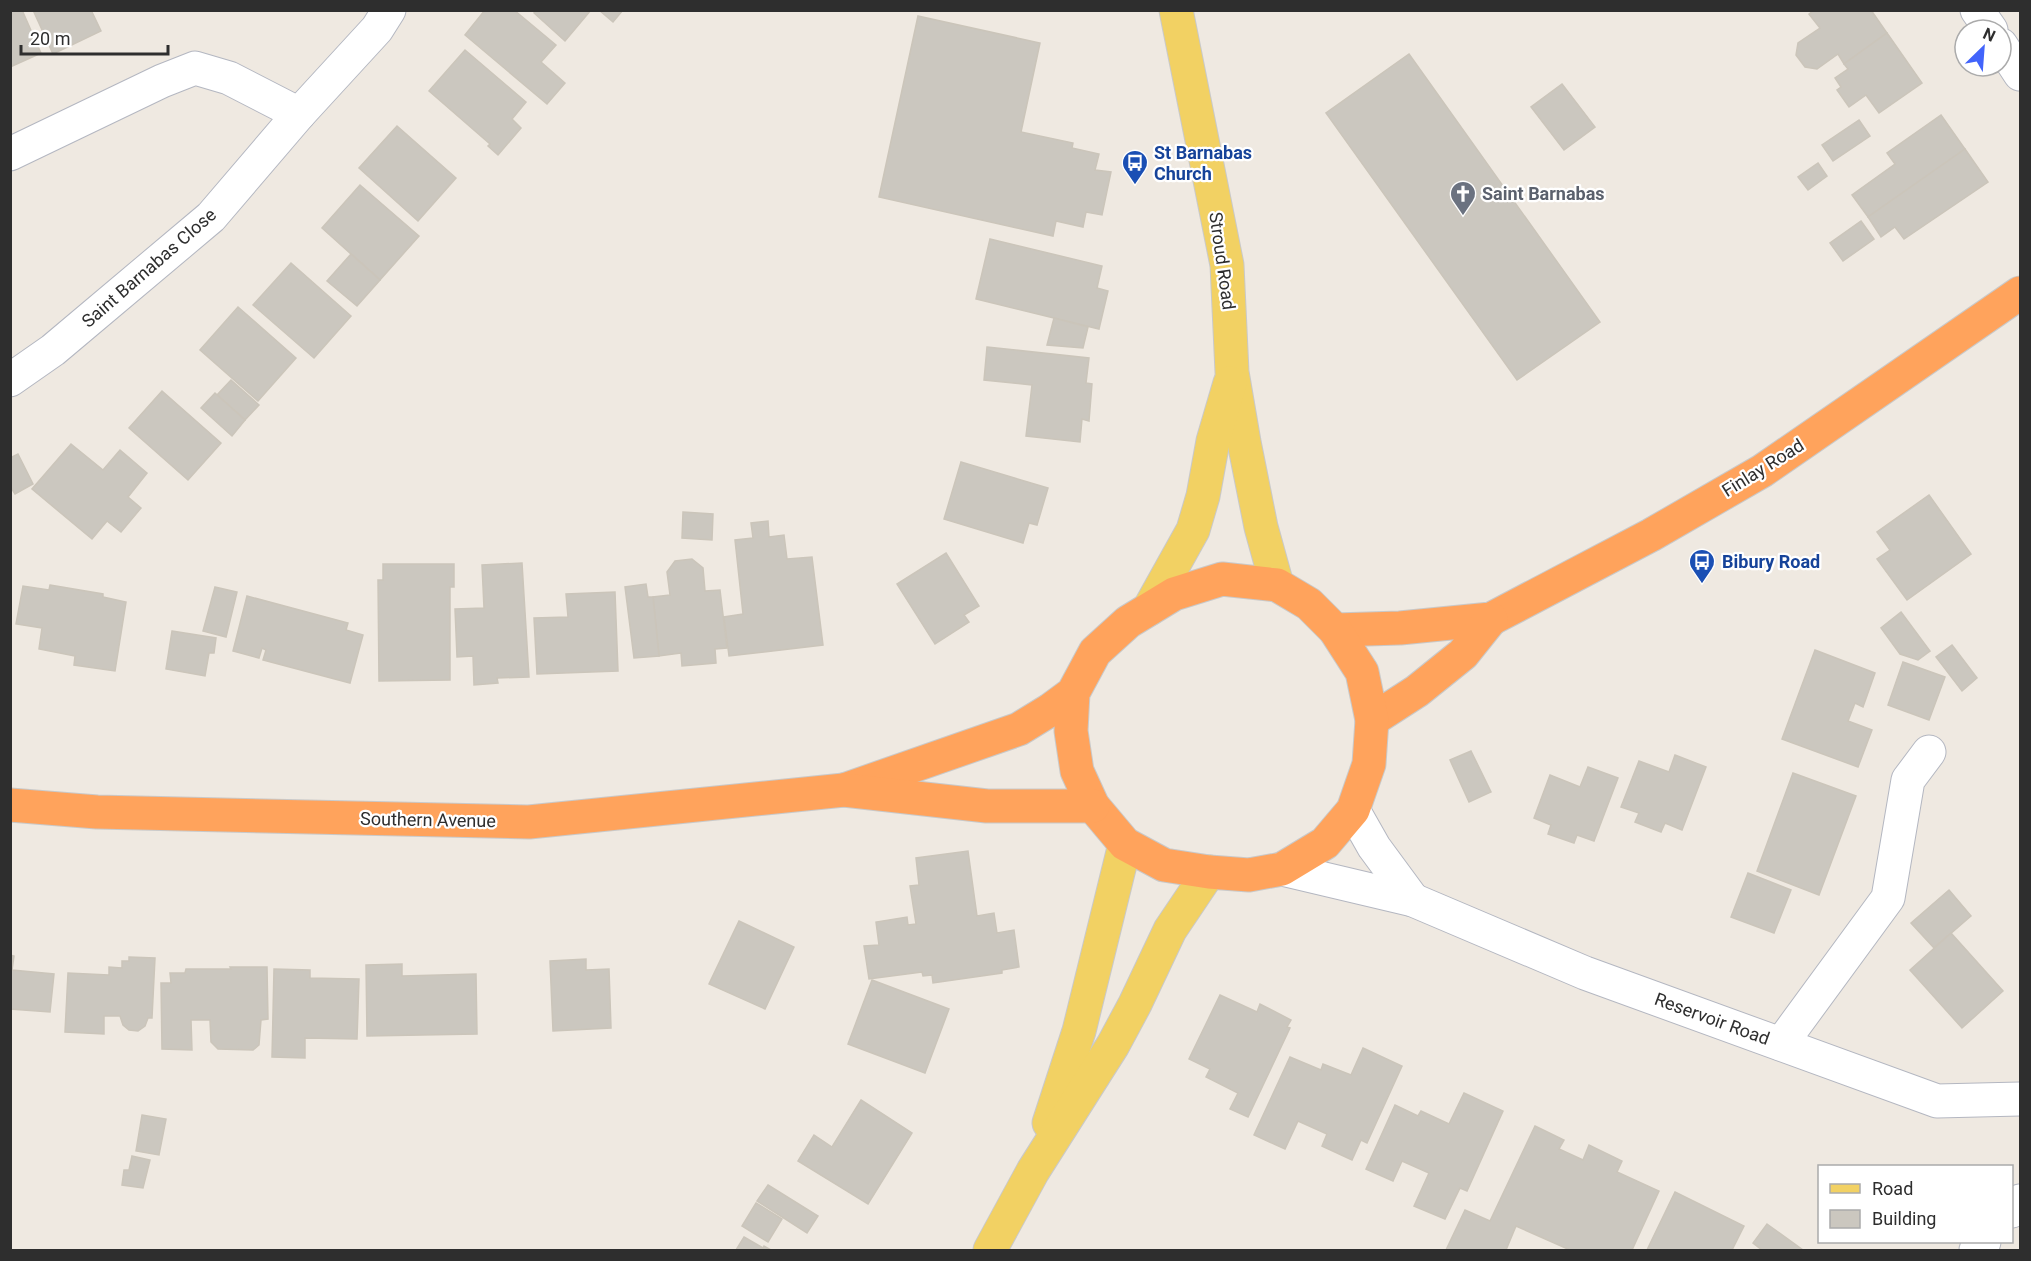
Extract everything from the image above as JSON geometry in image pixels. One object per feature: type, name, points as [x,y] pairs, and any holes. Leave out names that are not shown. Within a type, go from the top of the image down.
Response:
[{"type":"highway","name":"Finlay Road","points":[[1335,630],[1400,628],[1491,619],[1651,535],[1762,471],[2020,293]]},
{"type":"highway","points":[[1222,579],[1277,585],[1309,604],[1335,630],[1362,672],[1372,720],[1369,764],[1353,810],[1325,843],[1282,869],[1249,876],[1164,865],[1125,844],[1093,806],[1077,771],[1071,732],[1073,693],[1095,652],[1128,622],[1149,609],[1174,594],[1222,579]]},
{"type":"highway","name":"Finlay Road","points":[[1372,720],[1417,691],[1463,654],[1491,619]]},
{"type":"highway","points":[[844,790],[1019,729],[1073,693]]},
{"type":"highway","points":[[844,790],[987,806],[1093,806]]},
{"type":"highway","name":"Southern Avenue","points":[[10,805],[98,812],[529,822],[844,790]]},
{"type":"main road","name":"Stroud Road","points":[[1176,10],[1227,265],[1233,372],[1255,497],[1277,585]]},
{"type":"main road","name":"Stroud Road","points":[[1149,609],[1193,530],[1203,496],[1213,441],[1233,372]]},
{"type":"main road","points":[[1033,1171],[1079,1031],[1125,844]]},
{"type":"main road","points":[[990,1251],[1033,1171],[1113,1045],[1135,1005],[1170,930],[1209,872]]},
{"type":"street","name":"Saint Barnabas Close","points":[[10,380],[52,350],[211,217],[299,114],[376,29],[389,10]]},
{"type":"street","points":[[10,154],[162,81],[195,68],[229,78],[299,114]]},
{"type":"street","points":[[1781,1044],[1888,898],[1908,780],[1929,752]]},
{"type":"street","points":[[1353,810],[1374,847],[1413,900]]},
{"type":"street","name":"Reservoir Road","points":[[1282,869],[1413,900],[1586,973],[1937,1101],[2020,1100]]},
{"type":"building","points":[[10,10],[22,10],[41,53],[10,67]]},
{"type":"building","points":[[33,10],[91,10],[101,31],[53,54]]},
{"type":"building","points":[[485,10],[514,10],[556,45],[541,62],[565,83],[547,104],[465,35]]},
{"type":"building","points":[[536,10],[591,10],[565,41],[534,13]]},
{"type":"building","points":[[599,10],[623,10],[613,22]]},
{"type":"building","points":[[1814,10],[1871,10],[1887,33],[1844,64],[1838,54],[1817,69],[1805,67],[1796,55],[1798,43],[1820,28],[1809,14]]},
{"type":"building","points":[[918,16],[1040,43],[1021,132],[1073,143],[1072,148],[1099,154],[1095,170],[1111,172],[1102,215],[1086,212],[1083,227],[1056,221],[1053,236],[879,197]]},
{"type":"building","points":[[1887,33],[1922,83],[1879,113],[1866,95],[1849,107],[1837,90],[1841,87],[1835,78],[1848,69],[1844,64]]},
{"type":"building","points":[[465,50],[526,102],[512,119],[521,128],[498,155],[488,146],[490,144],[429,91]]},
{"type":"building","name":"Saint Barnabas","points":[[1409,54],[1600,322],[1517,380],[1326,113]]},
{"type":"building","points":[[1562,84],[1595,127],[1564,150],[1531,107]]},
{"type":"building","points":[[1941,115],[1965,149],[1868,217],[1852,195],[1895,164],[1887,153]]},
{"type":"building","points":[[1859,120],[1870,136],[1833,161],[1822,145]]},
{"type":"building","points":[[397,126],[456,178],[418,221],[359,168]]},
{"type":"building","points":[[1965,149],[1988,182],[1904,239],[1895,227],[1881,237],[1868,217]]},
{"type":"building","points":[[1818,163],[1827,176],[1808,190],[1798,177]]},
{"type":"building","points":[[360,185],[419,236],[380,280],[322,228]]},
{"type":"building","points":[[1861,221],[1874,239],[1843,261],[1830,243]]},
{"type":"building","points":[[990,239],[1102,266],[1097,288],[1108,291],[1099,329],[976,299]]},
{"type":"building","points":[[351,254],[380,280],[357,306],[327,281]]},
{"type":"building","points":[[291,263],[351,316],[314,358],[253,305]]},
{"type":"building","points":[[238,307],[296,358],[258,401],[200,350]]},
{"type":"building","points":[[1054,318],[1088,327],[1083,348],[1047,345]]},
{"type":"building","points":[[987,347],[1089,358],[1086,383],[1092,384],[1089,421],[1082,419],[1080,442],[1026,436],[1032,385],[984,380]]},
{"type":"building","points":[[231,380],[259,405],[245,420],[217,395]]},
{"type":"building","points":[[162,391],[221,443],[188,480],[129,428]]},
{"type":"building","points":[[215,393],[245,420],[232,436],[201,408]]},
{"type":"building","points":[[71,444],[103,470],[120,450],[147,473],[128,497],[141,508],[121,532],[107,521],[92,539],[32,489]]},
{"type":"building","points":[[18,454],[33,484],[15,494],[10,486],[10,458]]},
{"type":"building","points":[[961,462],[1048,488],[1037,525],[1029,523],[1023,543],[944,519]]},
{"type":"building","points":[[1929,495],[1971,554],[1907,600],[1877,559],[1890,550],[1877,532]]},
{"type":"building","points":[[683,512],[713,514],[712,540],[682,538]]},
{"type":"building","points":[[768,521],[769,537],[784,535],[787,559],[812,557],[823,645],[729,656],[724,617],[743,614],[735,540],[753,538],[751,523]]},
{"type":"building","points":[[946,553],[979,606],[964,615],[969,622],[935,644],[897,584]]},
{"type":"building","points":[[692,559],[703,568],[705,591],[720,590],[727,648],[715,649],[716,663],[682,666],[681,653],[659,656],[653,597],[670,595],[667,572],[675,561]]},
{"type":"building","points":[[522,563],[529,677],[497,678],[498,683],[474,685],[473,656],[457,657],[455,609],[484,608],[482,565]]},
{"type":"building","points":[[383,564],[454,564],[454,587],[450,587],[450,680],[379,681],[378,580],[383,580]]},
{"type":"building","points":[[646,584],[648,597],[653,597],[659,656],[634,658],[625,587]]},
{"type":"building","points":[[50,585],[103,594],[103,597],[126,602],[115,671],[74,665],[75,656],[39,649],[42,628],[16,624],[23,586],[49,590]]},
{"type":"building","points":[[215,587],[237,592],[226,637],[203,631]]},
{"type":"building","points":[[615,592],[618,671],[537,674],[534,618],[568,617],[566,594]]},
{"type":"building","points":[[247,596],[348,623],[346,630],[363,635],[350,683],[263,660],[266,650],[262,648],[259,658],[233,651]]},
{"type":"building","points":[[1901,612],[1930,651],[1918,660],[1900,654],[1881,628]]},
{"type":"building","points":[[172,631],[216,638],[214,653],[209,653],[205,676],[166,669]]},
{"type":"building","points":[[1952,645],[1977,678],[1962,691],[1936,657]]},
{"type":"building","points":[[1815,650],[1875,673],[1863,707],[1855,703],[1848,721],[1872,730],[1858,767],[1782,739]]},
{"type":"building","points":[[1903,662],[1945,677],[1929,720],[1888,705]]},
{"type":"building","points":[[1471,751],[1491,792],[1469,802],[1450,760]]},
{"type":"building","points":[[1675,755],[1706,767],[1682,830],[1665,823],[1661,832],[1635,822],[1639,813],[1621,807],[1639,761],[1669,772]]},
{"type":"building","points":[[1588,767],[1618,778],[1594,841],[1577,835],[1574,843],[1548,834],[1551,825],[1534,818],[1550,775],[1580,787]]},
{"type":"building","points":[[1793,773],[1856,796],[1819,895],[1757,871]]},
{"type":"building","points":[[968,851],[977,916],[994,913],[997,933],[1014,930],[1019,967],[1002,970],[1002,973],[933,983],[932,975],[923,976],[922,972],[869,979],[864,946],[879,945],[876,922],[907,917],[908,925],[916,924],[910,886],[919,885],[916,858]]},
{"type":"building","points":[[1748,873],[1791,890],[1774,933],[1731,917]]},
{"type":"building","points":[[1949,890],[1971,916],[1934,948],[1911,923]]},
{"type":"building","points":[[739,921],[794,947],[765,1009],[709,984]]},
{"type":"building","points":[[1951,933],[2003,991],[1962,1028],[1910,970]]},
{"type":"building","points":[[10,955],[14,956],[12,970],[54,974],[50,1012],[10,1009]]},
{"type":"building","points":[[129,957],[155,958],[152,1018],[148,1018],[145,1026],[138,1031],[129,1030],[123,1025],[120,1016],[104,1016],[104,1034],[65,1032],[68,973],[109,975],[109,967],[122,968],[122,961],[129,961]]},
{"type":"building","points":[[586,959],[586,970],[609,969],[611,1028],[553,1031],[550,961]]},
{"type":"building","points":[[402,964],[402,976],[476,974],[477,1034],[367,1036],[366,965]]},
{"type":"building","points":[[230,967],[267,967],[268,1019],[261,1020],[259,1045],[253,1050],[218,1049],[211,1042],[210,1020],[191,1020],[192,1050],[162,1049],[161,983],[171,983],[170,973],[185,973],[186,969],[231,969]]},
{"type":"building","points":[[274,969],[310,970],[310,978],[359,979],[357,1039],[305,1038],[305,1058],[272,1057]]},
{"type":"building","points":[[872,980],[949,1009],[925,1073],[848,1044]]},
{"type":"building","points":[[1220,995],[1257,1012],[1260,1004],[1291,1020],[1287,1027],[1290,1028],[1248,1117],[1230,1109],[1238,1093],[1206,1077],[1210,1069],[1189,1059]]},
{"type":"building","points":[[1363,1048],[1402,1066],[1367,1143],[1361,1140],[1352,1160],[1322,1146],[1327,1134],[1298,1121],[1285,1149],[1254,1135],[1290,1057],[1321,1070],[1323,1064],[1351,1075]]},
{"type":"building","points":[[1464,1093],[1503,1111],[1467,1191],[1460,1188],[1445,1219],[1414,1206],[1429,1173],[1402,1161],[1393,1181],[1366,1169],[1395,1105],[1418,1116],[1421,1111],[1449,1124]]},
{"type":"building","points":[[861,1100],[912,1133],[868,1204],[798,1161],[814,1135],[832,1147]]},
{"type":"building","points":[[142,1115],[166,1119],[159,1155],[136,1151]]},
{"type":"building","points":[[1535,1126],[1564,1140],[1559,1149],[1583,1160],[1589,1145],[1622,1161],[1617,1172],[1659,1191],[1632,1250],[1570,1250],[1516,1226],[1506,1250],[1446,1250],[1465,1210],[1490,1221]]},
{"type":"building","points":[[132,1156],[150,1160],[143,1188],[122,1185],[124,1170],[129,1170]]},
{"type":"building","points":[[768,1185],[818,1216],[807,1233],[757,1201]]},
{"type":"building","points":[[1675,1192],[1744,1226],[1732,1250],[1647,1250]]},
{"type":"building","points":[[756,1203],[782,1219],[768,1242],[742,1226]]},
{"type":"building","points":[[1767,1224],[1803,1250],[1762,1250],[1753,1243]]},
{"type":"building","points":[[744,1237],[763,1248],[764,1246],[771,1250],[736,1250]]},
{"type":"place","name":"St Barnabas Church","points":[[1135,186]]},
{"type":"place","name":"Saint Barnabas","points":[[1463,217]]},
{"type":"place","name":"Bibury Road","points":[[1702,585]]}]
